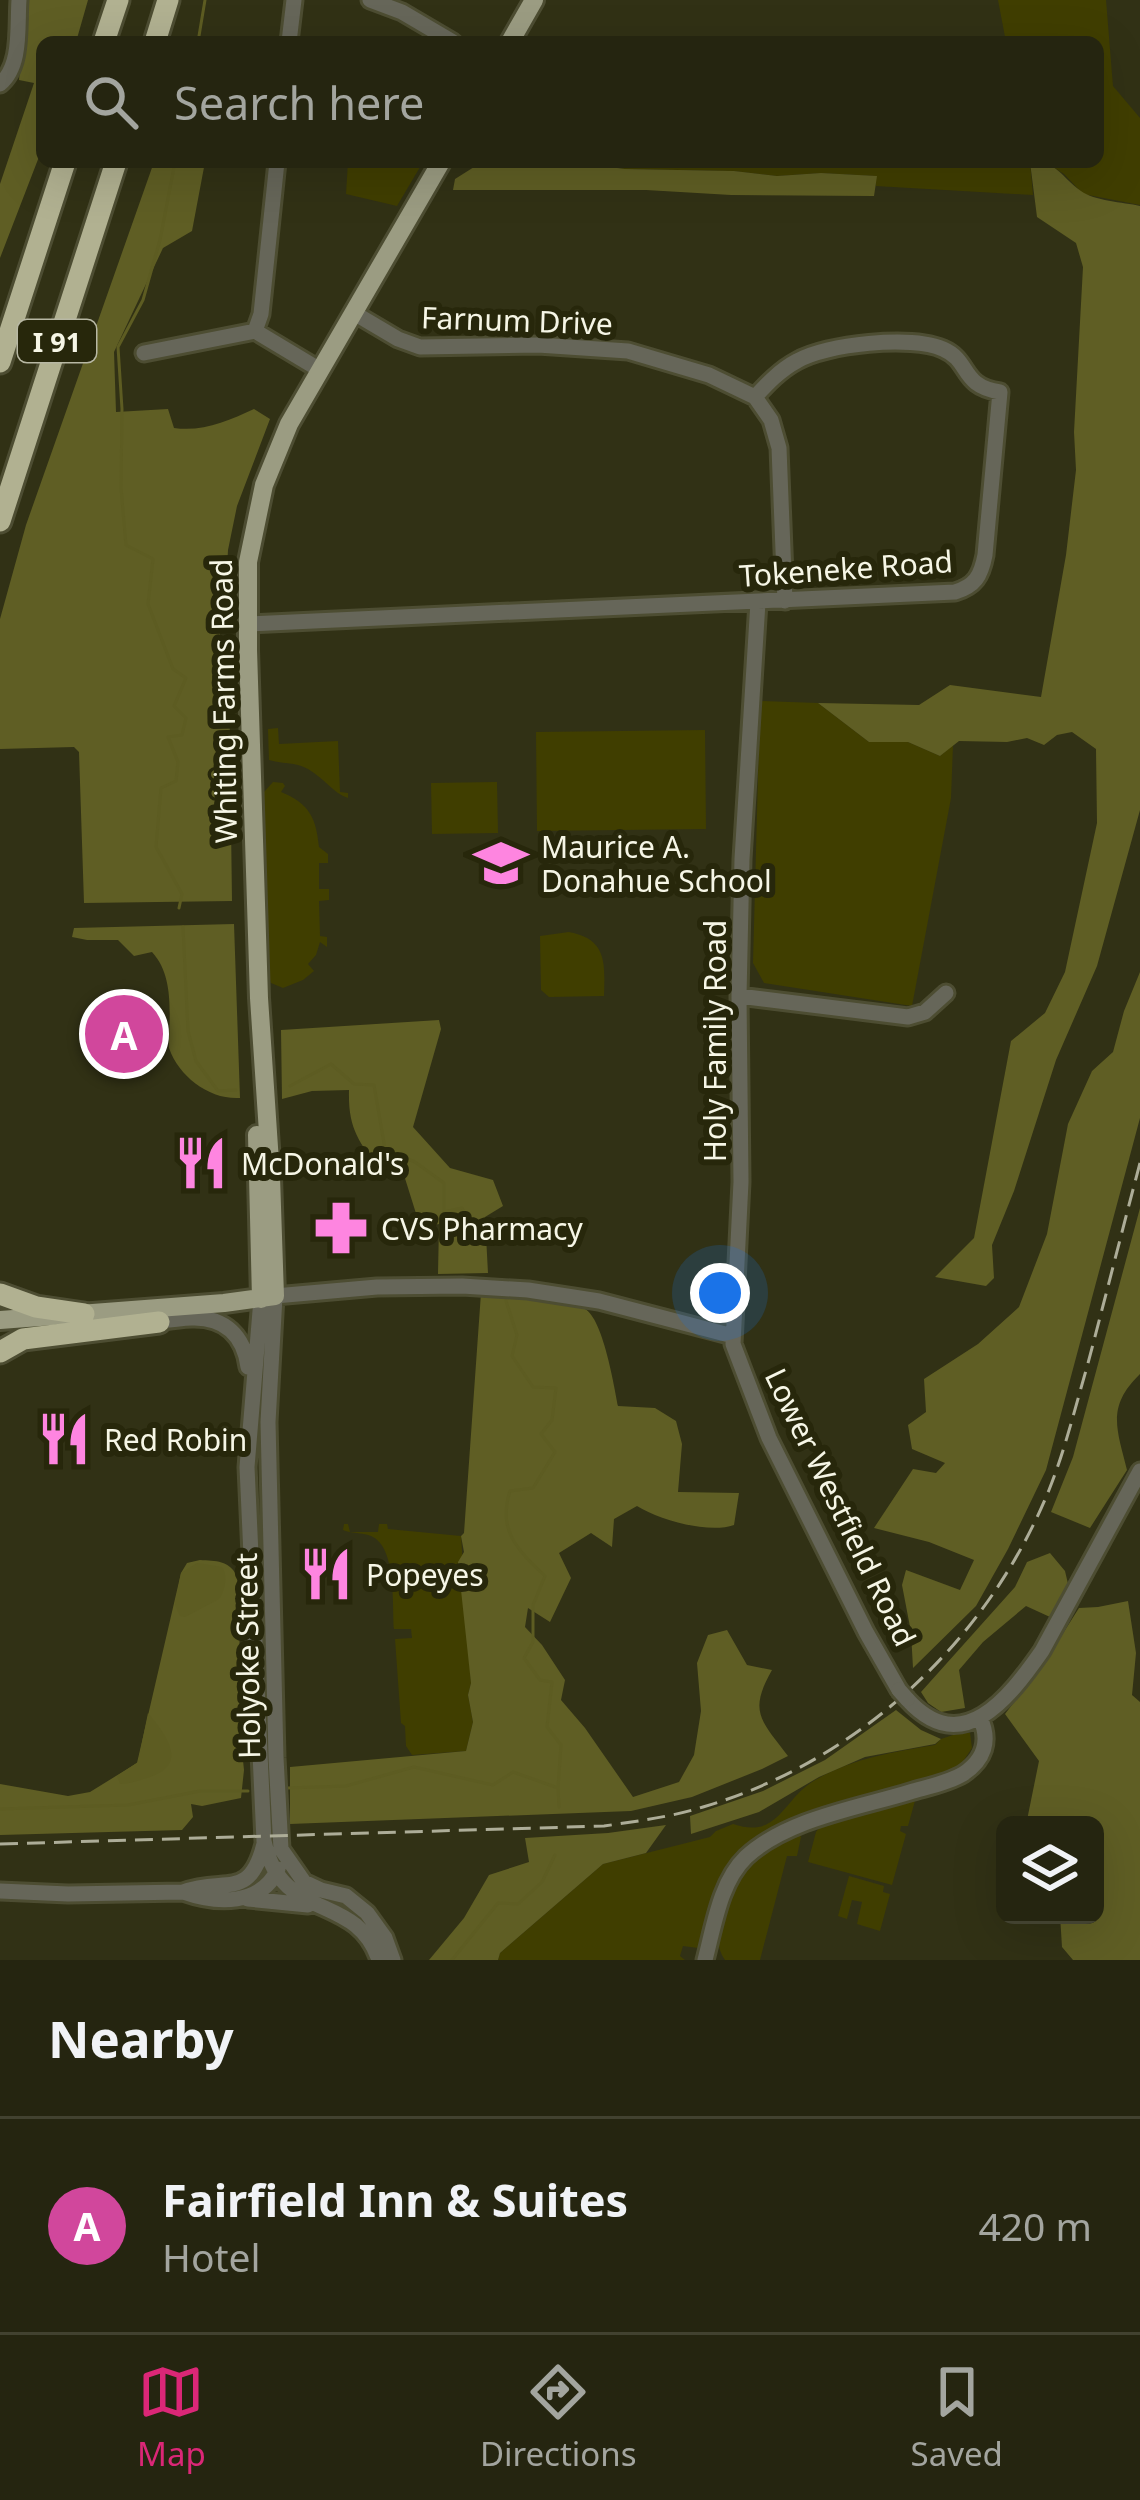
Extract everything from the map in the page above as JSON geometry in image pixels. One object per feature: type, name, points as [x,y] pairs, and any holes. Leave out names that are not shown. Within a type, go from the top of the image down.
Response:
[{"type":"highway","points":[[106,36],[118,0]]},
{"type":"highway","points":[[156,36],[168,0]]},
{"type":"highway","name":"I 91","points":[[0,362],[63,168]]},
{"type":"highway","name":"I 91","points":[[0,521],[114,168]]},
{"type":"highway","points":[[0,537],[12,484]]},
{"type":"highway","points":[[0,1294],[36,1307],[84,1314]]},
{"type":"highway","points":[[0,1352],[23,1339],[159,1322]]},
{"type":"main road","points":[[513,36],[534,0]]},
{"type":"main road","name":"Whiting Farms Road","points":[[268,1297],[271,1177],[259,998],[248,562],[261,494],[276,451],[438,168]]},
{"type":"main road","points":[[0,1320],[268,1297]]},
{"type":"street","points":[[0,84],[13,67],[19,0]]},
{"type":"street","points":[[290,36],[294,0]]},
{"type":"street","points":[[370,0],[443,36]]},
{"type":"street","points":[[256,331],[276,168]]},
{"type":"street","name":"Farnum Drive","points":[[354,313],[420,347],[538,345],[628,351],[710,375],[754,397]]},
{"type":"street","points":[[144,353],[256,331],[320,370]]},
{"type":"street","name":"Tokeneke Road","points":[[247,624],[955,592],[974,584],[985,555],[1000,392],[975,384],[946,351],[891,344],[846,346],[812,354],[784,369],[754,397]]},
{"type":"street","points":[[754,397],[771,420],[779,448],[785,601]]},
{"type":"street","name":"Holy Family Road","points":[[733,1336],[740,1236],[744,814],[758,602]]},
{"type":"street","points":[[739,996],[908,1017],[925,1012],[946,993]]},
{"type":"street","points":[[268,1297],[377,1288],[528,1289],[619,1306],[733,1336]]},
{"type":"street","name":"Holyoke Street","points":[[268,1297],[251,1400],[248,1467],[264,1840],[289,1890],[358,1927],[379,1960]]},
{"type":"street","name":"Holyoke Street","points":[[268,1297],[277,1801],[279,1839],[296,1874]]},
{"type":"street","points":[[121,1311],[159,1322],[211,1320],[235,1332],[246,1351],[251,1400]]},
{"type":"street","name":"Lower Westfield Road","points":[[733,1336],[770,1438],[866,1632],[903,1694],[925,1715],[944,1724],[980,1718]]},
{"type":"street","points":[[705,1960],[726,1891],[742,1862],[765,1843],[795,1827],[962,1775],[984,1752],[986,1735],[980,1718],[1010,1693],[1042,1651],[1140,1471]]},
{"type":"street","points":[[235,1892],[254,1871],[264,1840]]},
{"type":"street","points":[[0,1891],[183,1892],[201,1899],[266,1889],[285,1856]]},
{"type":"street","points":[[277,1872],[296,1874],[311,1886],[355,1901],[379,1927],[393,1960]]},
{"type":"street","points":[[235,1892],[318,1906]]},
{"type":"shaded area","points":[[26,0],[88,0],[78,36],[36,36],[36,165],[0,258],[0,184],[34,83],[19,80]]},
{"type":"shaded area","points":[[998,0],[1106,0],[1113,86],[1140,118],[1140,205],[1083,194],[1054,168],[1104,168],[1104,36],[1005,36]]},
{"type":"shaded area","points":[[152,168],[204,168],[192,231],[163,248],[114,352],[116,412],[168,409],[174,428],[185,429],[254,409],[270,419],[237,506],[219,637],[229,671],[232,901],[84,903],[79,752],[74,747],[0,749],[0,619],[26,525]]},
{"type":"shaded area","points":[[348,168],[419,168],[397,206],[346,194]]},
{"type":"shaded area","points":[[472,168],[877,176],[874,196],[453,190],[455,179]]},
{"type":"shaded area","points":[[618,168],[1031,168],[1033,195],[876,186],[876,176]]},
{"type":"shaded area","points":[[1031,168],[1054,168],[1087,194],[1140,206],[1140,810],[1097,966],[1056,1060],[992,1245],[994,1278],[986,1286],[935,1277],[974,1238],[1011,1041],[1045,1013],[1065,972],[1097,823],[1096,749],[1072,732],[1044,745],[1027,738],[959,741],[940,756],[908,742],[869,742],[818,703],[919,705],[950,685],[1041,697],[1076,470],[1083,267],[1076,243],[1037,217]]},
{"type":"shaded area","points":[[760,701],[818,703],[869,742],[908,742],[940,756],[953,745],[951,798],[912,1006],[764,983],[753,963]]},
{"type":"shaded area","points":[[278,728],[279,744],[338,741],[340,792],[348,793],[348,798],[308,769],[269,760],[268,729]]},
{"type":"shaded area","points":[[705,730],[706,829],[537,831],[536,732]]},
{"type":"shaded area","points":[[273,782],[283,783],[281,792],[310,813],[319,847],[328,854],[328,863],[319,863],[319,889],[329,889],[329,900],[319,901],[320,936],[327,937],[327,947],[320,942],[308,964],[314,971],[283,988],[271,983],[267,972],[264,792]]},
{"type":"shaded area","points":[[497,782],[498,833],[432,834],[431,783]]},
{"type":"shaded area","points":[[234,924],[240,1098],[207,1091],[174,1059],[169,1048],[167,985],[152,952],[134,956],[118,940],[72,937],[74,928]]},
{"type":"shaded area","points":[[569,932],[591,940],[601,954],[604,996],[549,997],[541,990],[540,936]]},
{"type":"shaded area","points":[[1140,972],[1140,1118],[1046,1470],[976,1606],[913,1668],[902,1585],[906,1570],[960,1590],[974,1560],[874,1528],[913,1469],[936,1473],[945,1463],[912,1449],[908,1425],[926,1412],[924,1379],[978,1344],[1019,1307],[1047,1234],[1068,1124],[1092,1071],[1113,1052]]},
{"type":"shaded area","points":[[439,1020],[441,1029],[413,1127],[450,1168],[493,1180],[503,1206],[485,1217],[488,1273],[438,1274],[439,1224],[423,1227],[419,1223],[403,1172],[381,1171],[366,1151],[353,1124],[349,1090],[312,1091],[282,1099],[281,1030]]},
{"type":"shaded area","points":[[1140,1208],[1140,1374],[1122,1397],[1117,1419],[1127,1470],[1090,1528],[1051,1512],[1073,1457]]},
{"type":"shaded area","points":[[481,1293],[585,1309],[602,1339],[618,1406],[655,1408],[676,1421],[682,1444],[678,1492],[739,1493],[734,1525],[684,1524],[637,1506],[614,1519],[612,1547],[591,1533],[559,1553],[571,1578],[550,1622],[528,1608],[525,1627],[565,1680],[561,1700],[633,1797],[679,1782],[694,1755],[701,1711],[697,1663],[708,1635],[727,1630],[747,1665],[772,1670],[759,1706],[788,1756],[692,1797],[631,1811],[290,1824],[290,1767],[466,1751],[473,1722],[458,1562],[464,1552],[461,1536]]},
{"type":"shaded area","points":[[379,1524],[387,1524],[388,1529],[461,1536],[473,1722],[466,1751],[412,1755],[406,1746],[395,1639],[412,1638],[411,1629],[394,1629],[392,1578],[379,1542],[350,1532],[378,1532]]},
{"type":"shaded area","points":[[1050,1553],[1065,1571],[1069,1588],[1050,1617],[1026,1606],[983,1642],[959,1670],[965,1708],[941,1712],[928,1703],[921,1692],[1015,1587],[1027,1562]]},
{"type":"shaded area","points":[[187,1563],[226,1564],[237,1576],[241,1798],[191,1804],[193,1817],[182,1830],[0,1835],[0,1784],[68,1796],[90,1792],[137,1763],[181,1573]]},
{"type":"shaded area","points":[[197,1563],[222,1567],[223,1592],[219,1599],[180,1616],[175,1604],[181,1573]]},
{"type":"shaded area","points":[[1128,1601],[1136,1653],[1132,1695],[1140,1702],[1140,1960],[1073,1960],[1062,1947],[1061,1924],[1104,1924],[1104,1816],[1028,1816],[1039,1761],[1005,1714],[1079,1608]]},
{"type":"shaded area","points":[[896,1710],[941,1739],[865,1757],[759,1812],[691,1834],[690,1816],[763,1791],[825,1760]]},
{"type":"shaded area","points":[[148,1713],[167,1739],[169,1765],[150,1777],[120,1784],[117,1776],[138,1762]]},
{"type":"shaded area","points":[[970,1733],[972,1748],[958,1769],[799,1819],[744,1849],[721,1877],[698,1948],[683,1946],[680,1956],[685,1960],[498,1960],[500,1953],[603,1864],[710,1837],[733,1824],[761,1826],[780,1815],[805,1787],[831,1772],[874,1757],[935,1745]]},
{"type":"shaded area","points":[[916,1797],[908,1826],[901,1826],[906,1834],[892,1885],[808,1862],[823,1823]]},
{"type":"shaded area","points":[[666,1825],[646,1853],[603,1864],[500,1953],[498,1960],[429,1960],[464,1918],[489,1875],[529,1862],[525,1838]]},
{"type":"shaded area","points":[[799,1833],[797,1856],[787,1856],[760,1960],[725,1960],[718,1940],[720,1918],[743,1869]]},
{"type":"shaded area","points":[[849,1876],[884,1886],[883,1892],[890,1894],[880,1931],[857,1924],[862,1902],[852,1900],[847,1919],[838,1916]]},
{"type":"waterway","points":[[199,36],[205,0]]},
{"type":"waterway","points":[[174,168],[143,300],[118,347],[126,545],[153,559],[148,604],[173,669],[186,678],[174,706],[186,718],[182,735],[168,737],[178,762],[176,781],[161,788],[156,847],[182,894],[179,908]]},
{"type":"waterway","points":[[183,927],[188,1031],[196,1061],[218,1091],[236,1090]]},
{"type":"waterway","points":[[290,1086],[331,1064],[354,1084],[374,1085],[385,1149],[415,1162],[444,1183],[444,1212],[462,1208],[481,1242]]},
{"type":"waterway","points":[[506,1301],[517,1335],[512,1356],[533,1387],[556,1388],[552,1420],[541,1434],[555,1452],[533,1488],[510,1491],[506,1518],[512,1539],[545,1576],[533,1605],[533,1642],[524,1658],[540,1680],[552,1682],[547,1727],[561,1745],[558,1788]]},
{"type":"waterway","points":[[288,1788],[346,1786],[414,1767],[493,1785],[513,1772],[558,1788],[559,1807]]},
{"type":"waterway","points":[[0,1809],[128,1805],[200,1791],[248,1791]]},
{"type":"waterway","points":[[452,1960],[498,1903],[518,1904],[542,1882],[555,1855]]},
{"type":"railway","points":[[0,1844],[604,1826],[703,1807],[815,1759],[912,1688],[954,1644],[1023,1545],[1065,1444],[1140,1163]]},
{"type":"place","name":"Maurice A. Donahue School","points":[[501,863]]},
{"type":"place","name":"Fairfield Inn & Suites","points":[[124,1034]]},
{"type":"place","name":"McDonald's","points":[[201,1163]]},
{"type":"place","name":"CVS Pharmacy","points":[[341,1228]]},
{"type":"place","name":"Red Robin","points":[[64,1439]]},
{"type":"place","name":"Popeyes","points":[[326,1574]]}]
